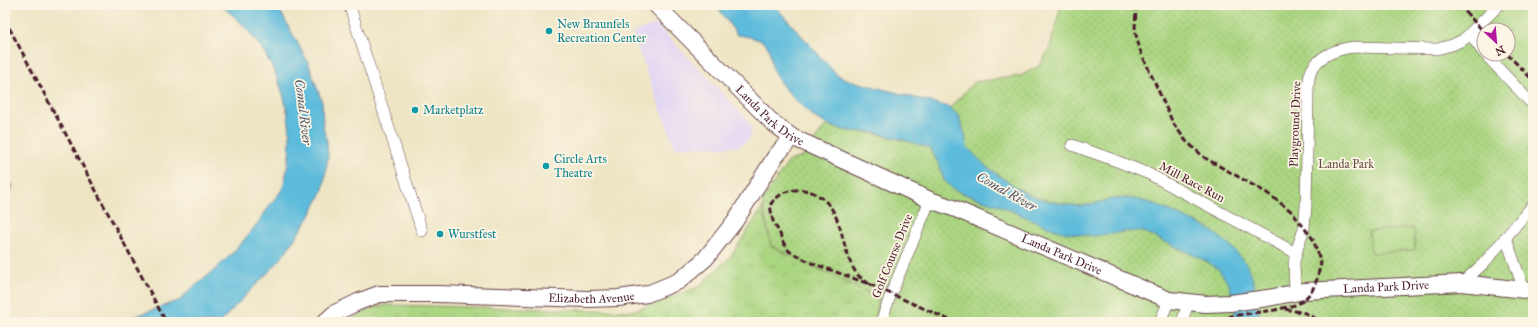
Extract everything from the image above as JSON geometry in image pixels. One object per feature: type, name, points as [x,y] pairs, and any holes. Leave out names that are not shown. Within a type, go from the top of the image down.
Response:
[{"type":"street","points":[[352,5],[351,10],[422,231]]},
{"type":"street","name":"Landa Park Drive","points":[[656,5],[772,122],[792,137],[930,200],[982,220],[1169,300],[1188,303],[1230,303],[1268,298],[1295,292],[1462,283],[1529,290]]},
{"type":"street","name":"Playground Drive","points":[[1295,292],[1294,262],[1304,229],[1306,206],[1309,79],[1313,68],[1326,56],[1343,48],[1437,49],[1452,45],[1463,40],[1499,5]]},
{"type":"street","points":[[1470,34],[1476,43]]},
{"type":"street","points":[[1492,62],[1533,105]]},
{"type":"street","name":"Elizabeth Avenue","points":[[325,322],[335,313],[379,294],[438,294],[588,299],[618,298],[647,294],[679,281],[705,259],[735,221],[775,157],[792,137]]},
{"type":"street","name":"Mill Race Run","points":[[1072,145],[1149,174],[1296,253]]},
{"type":"street","name":"Golf Course Drive","points":[[881,322],[930,200]]},
{"type":"street","points":[[1462,283],[1484,263],[1533,205]]},
{"type":"street","points":[[1506,238],[1529,290]]},
{"type":"street","points":[[1160,322],[1169,300]]},
{"type":"street","points":[[1182,322],[1188,303]]},
{"type":"shaded area","points":[[656,24],[746,118],[752,129],[749,141],[736,147],[675,147],[632,33]]},
{"type":"green space","name":"Landa Park","points":[[1061,5],[1520,5],[1533,18],[1533,322],[874,322],[879,298],[771,246],[762,200],[789,161],[802,157],[826,125],[849,131],[868,132],[917,143],[974,82],[1020,76],[1039,66],[1049,50]]},
{"type":"green space","points":[[763,207],[771,246],[879,298],[874,322],[346,322],[374,307],[390,305],[632,311],[698,287],[731,256]]},
{"type":"green space","points":[[1414,228],[1415,250],[1371,253],[1369,231]]},
{"type":"water","name":"Comal River","points":[[220,5],[275,5],[280,11],[308,62],[322,102],[323,126],[327,141],[328,157],[323,190],[309,218],[280,260],[220,322],[108,322],[137,315],[180,300],[243,242],[283,187],[290,145],[289,122],[277,77],[266,56],[253,37]]},
{"type":"water","name":"Comal River","points":[[716,5],[774,5],[837,75],[849,80],[949,107],[961,118],[959,119],[965,134],[967,147],[987,167],[1017,188],[1030,195],[1049,201],[1083,206],[1112,199],[1128,198],[1140,200],[1154,204],[1208,228],[1231,246],[1247,265],[1254,283],[1259,313],[1258,322],[1236,322],[1229,284],[1219,270],[1208,262],[1144,232],[1124,232],[1094,236],[1056,230],[998,205],[953,189],[944,180],[938,163],[931,149],[929,148],[870,132],[844,130],[828,125],[819,120],[810,114],[781,84],[774,72],[767,45],[752,38],[737,35]]},
{"type":"railway","points":[[1136,5],[1135,31],[1140,50],[1173,123],[1186,141],[1205,158],[1267,193],[1291,211],[1313,239],[1321,263],[1312,291],[1303,301],[1295,305],[1275,310],[1231,316],[1219,322]]},
{"type":"railway","points":[[1459,5],[1476,23]]},
{"type":"railway","points":[[5,20],[166,322]]},
{"type":"railway","points":[[1515,62],[1533,80]]},
{"type":"railway","points":[[869,284],[858,275],[851,264],[837,220],[833,210],[826,201],[816,194],[806,190],[787,192],[781,194],[775,199],[770,205],[773,221],[789,251],[809,262],[869,284],[954,322]]},
{"type":"railway","points":[[1285,309],[1305,313],[1322,322]]},
{"type":"place","name":"New Braunfels Recreation Center","points":[[549,31]]},
{"type":"place","name":"Marketplatz","points":[[415,110]]},
{"type":"place","name":"Circle Arts Theatre","points":[[546,166]]},
{"type":"place","name":"Wurstfest","points":[[440,234]]}]
